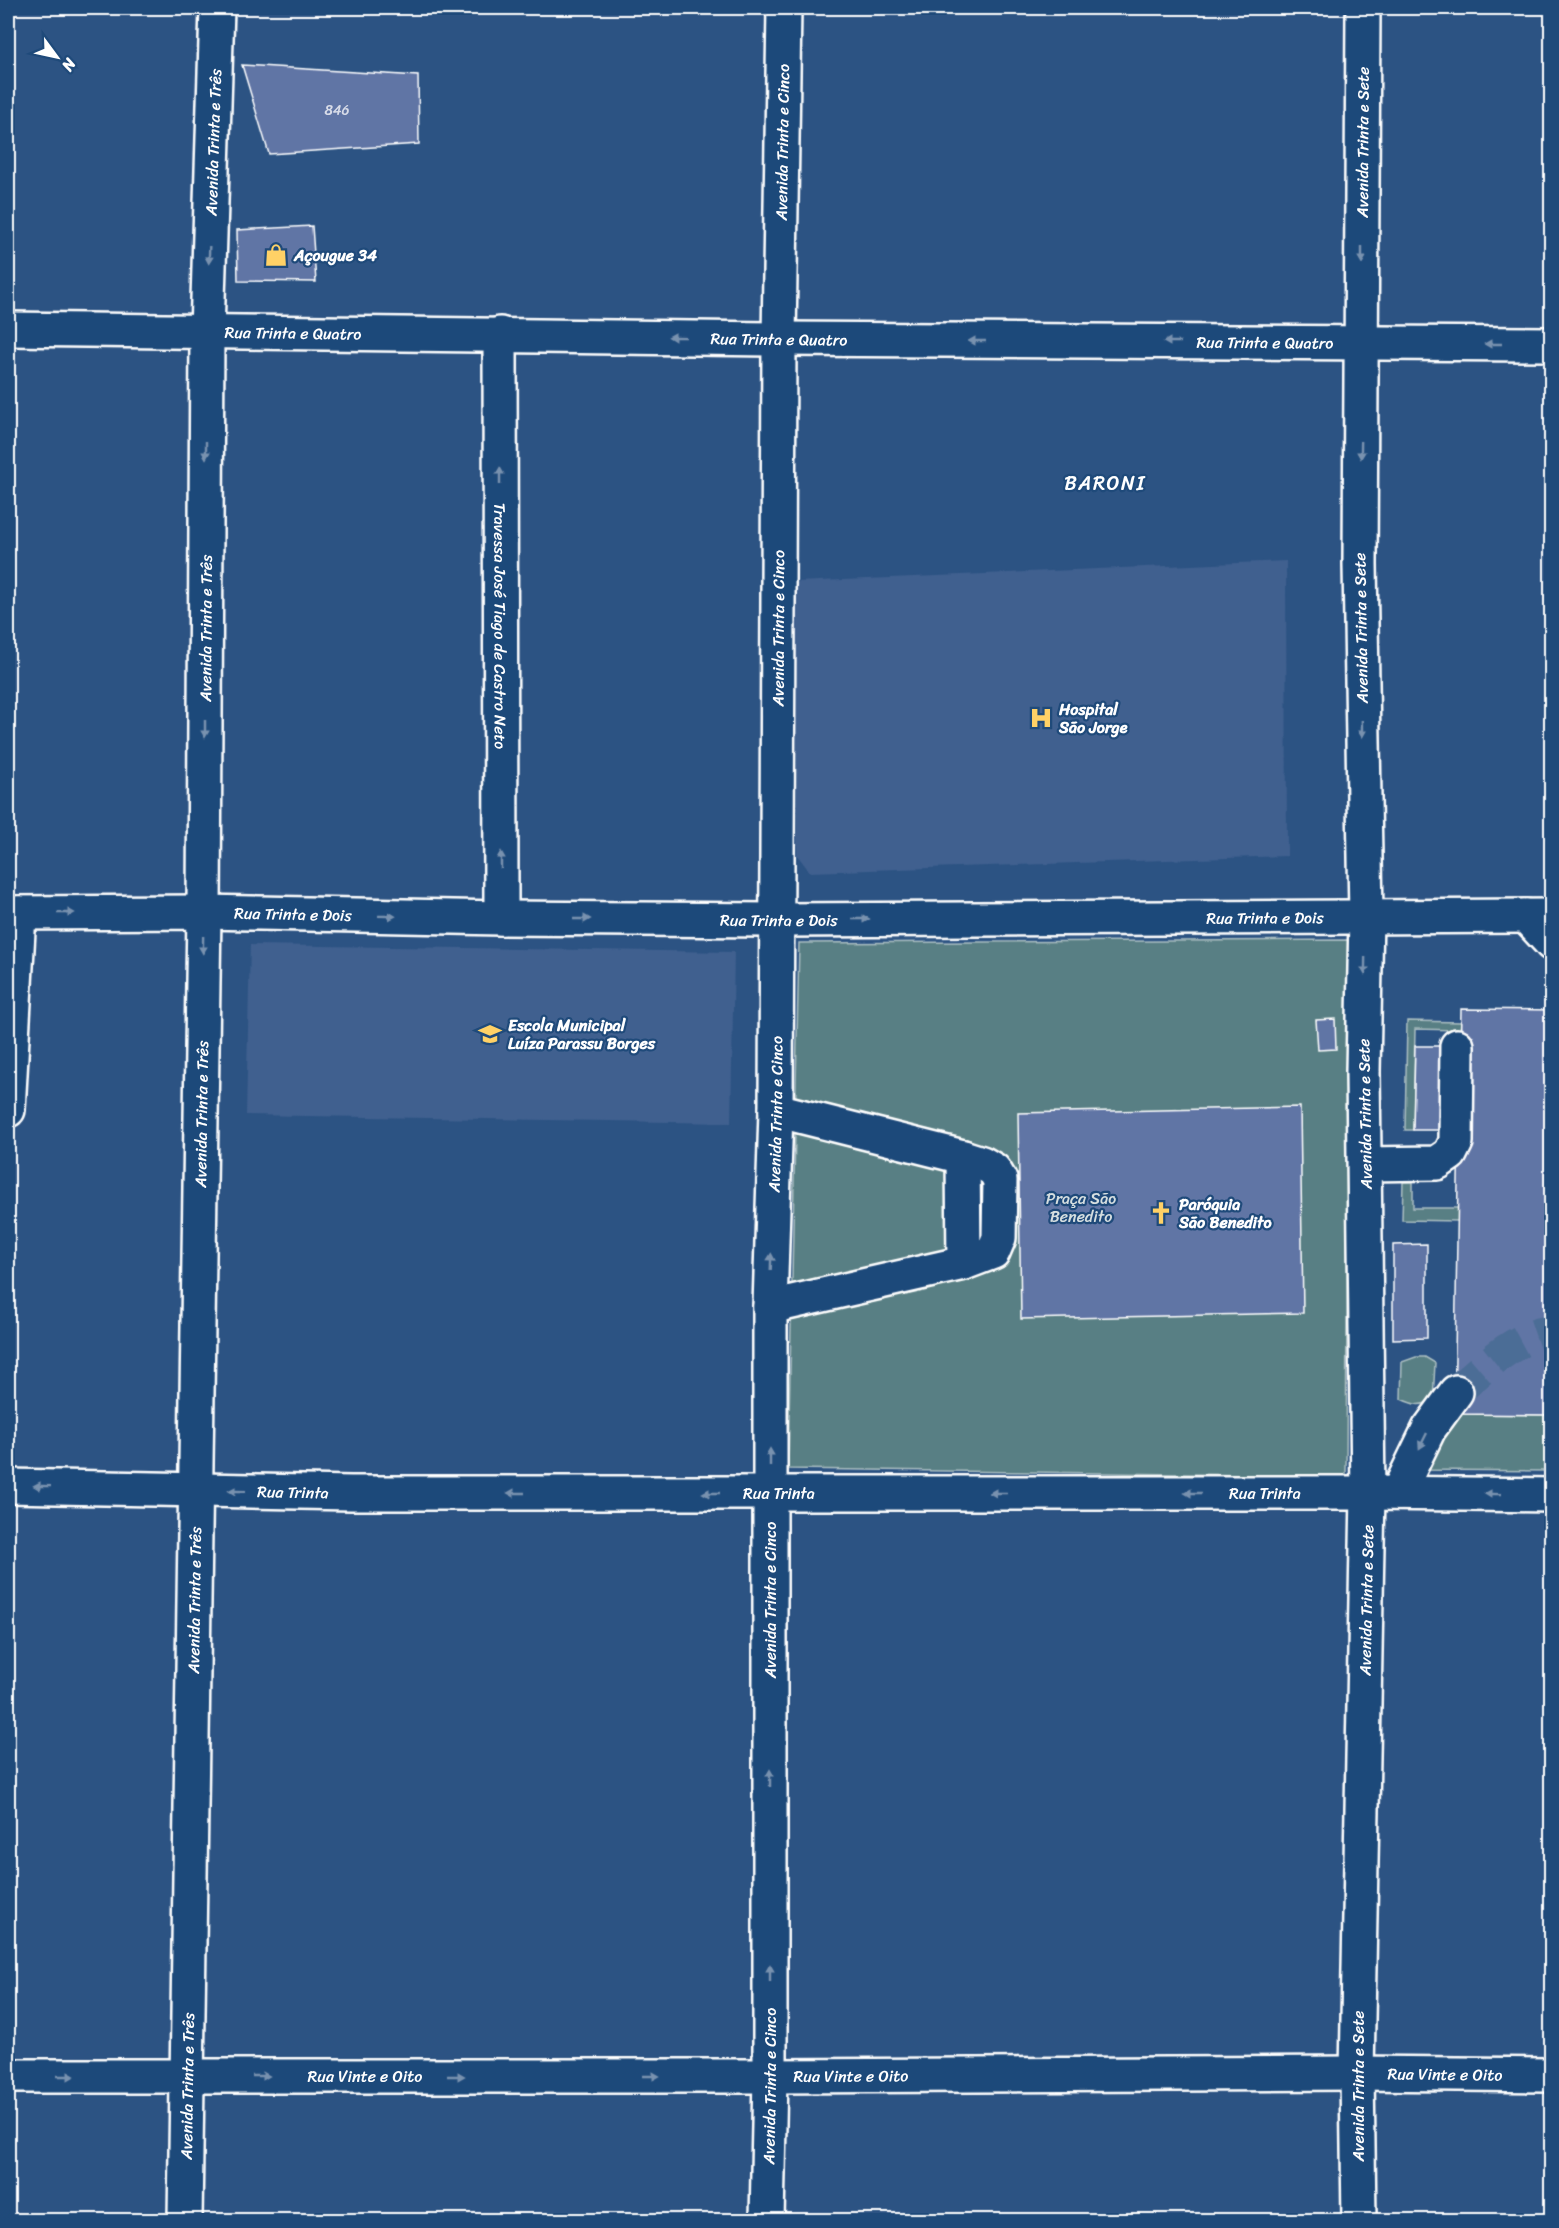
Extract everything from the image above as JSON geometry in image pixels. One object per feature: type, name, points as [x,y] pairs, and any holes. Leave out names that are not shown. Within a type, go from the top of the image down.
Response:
[{"type":"street","name":"Avenida Trinta e Três","points":[[185,2220],[204,912],[207,332],[218,8]]},
{"type":"street","name":"Avenida Trinta e Cinco","points":[[767,2220],[770,2076],[770,1306],[776,1110],[779,339],[784,8]]},
{"type":"street","name":"Avenida Trinta e Sete","points":[[1359,2220],[1357,2073],[1383,1493],[1363,1072],[1366,915],[1360,564],[1363,8]]},
{"type":"street","name":"Rua Trinta e Quatro","points":[[8,329],[779,339],[1551,344]]},
{"type":"street","name":"Travessa José Tiago de Castro Neto","points":[[500,334],[501,918]]},
{"type":"street","name":"Rua Trinta e Dois","points":[[13,913],[204,912],[501,918],[778,920],[1366,915],[1539,916]]},
{"type":"street","points":[[8,1110],[13,913]]},
{"type":"street","points":[[1539,916],[1551,944]]},
{"type":"street","points":[[1366,1164],[1437,1163],[1450,1154],[1456,1142],[1456,1046]]},
{"type":"street","points":[[770,1306],[964,1263],[963,1157],[776,1110]]},
{"type":"street","points":[[1383,1493],[1456,1392]]},
{"type":"street","name":"Rua Trinta","points":[[8,1486],[351,1493],[1551,1495]]},
{"type":"street","name":"Rua Vinte e Oito","points":[[8,2076],[1357,2073],[1551,2075]]},
{"type":"shaded area","name":"Hospital São Jorge","points":[[1286,561],[1287,856],[810,872],[797,855],[796,582]]},
{"type":"shaded area","name":"Escola Municipal Luíza Parassu Borges","points":[[250,945],[734,952],[731,1123],[246,1115]]},
{"type":"green space","name":"Praça São Benedito","points":[[1349,940],[1346,1476],[788,1469],[799,943]]},
{"type":"green space","points":[[1407,1021],[1461,1022],[1460,1030],[1415,1029],[1413,1130],[1405,1130]]},
{"type":"green space","points":[[1403,1182],[1413,1182],[1413,1208],[1458,1208],[1458,1221],[1402,1220]]},
{"type":"green space","points":[[1416,1357],[1425,1357],[1435,1363],[1433,1400],[1421,1404],[1413,1404],[1401,1399],[1402,1362]]},
{"type":"green space","points":[[1454,1414],[1551,1415],[1551,1471],[1411,1470]]},
{"type":"building","points":[[242,65],[418,76],[419,144],[269,154]]},
{"type":"building","name":"Açougue 34","points":[[312,226],[316,282],[238,281],[237,230]]},
{"type":"building","points":[[1461,1009],[1552,1010],[1552,1415],[1454,1414]]},
{"type":"building","points":[[1335,1019],[1336,1049],[1318,1050],[1316,1020]]},
{"type":"building","points":[[1415,1046],[1445,1046],[1444,1130],[1413,1130]]},
{"type":"building","name":"Paróquia São Benedito","points":[[1300,1107],[1303,1313],[1021,1319],[1018,1113]]},
{"type":"building","points":[[1427,1244],[1427,1338],[1393,1339],[1393,1245]]},
{"type":"tunnel","points":[[1456,1392],[1500,1354],[1527,1339],[1552,1332]]},
{"type":"place","name":"Açougue 34","points":[[276,255]]},
{"type":"place","name":"Hospital São Jorge","points":[[1041,718]]},
{"type":"place","name":"Escola Municipal Luíza Parassu Borges","points":[[490,1034]]},
{"type":"place","name":"Paróquia São Benedito","points":[[1161,1213]]},
{"type":"district","name":"BARONI","points":[[1105,483]]}]
